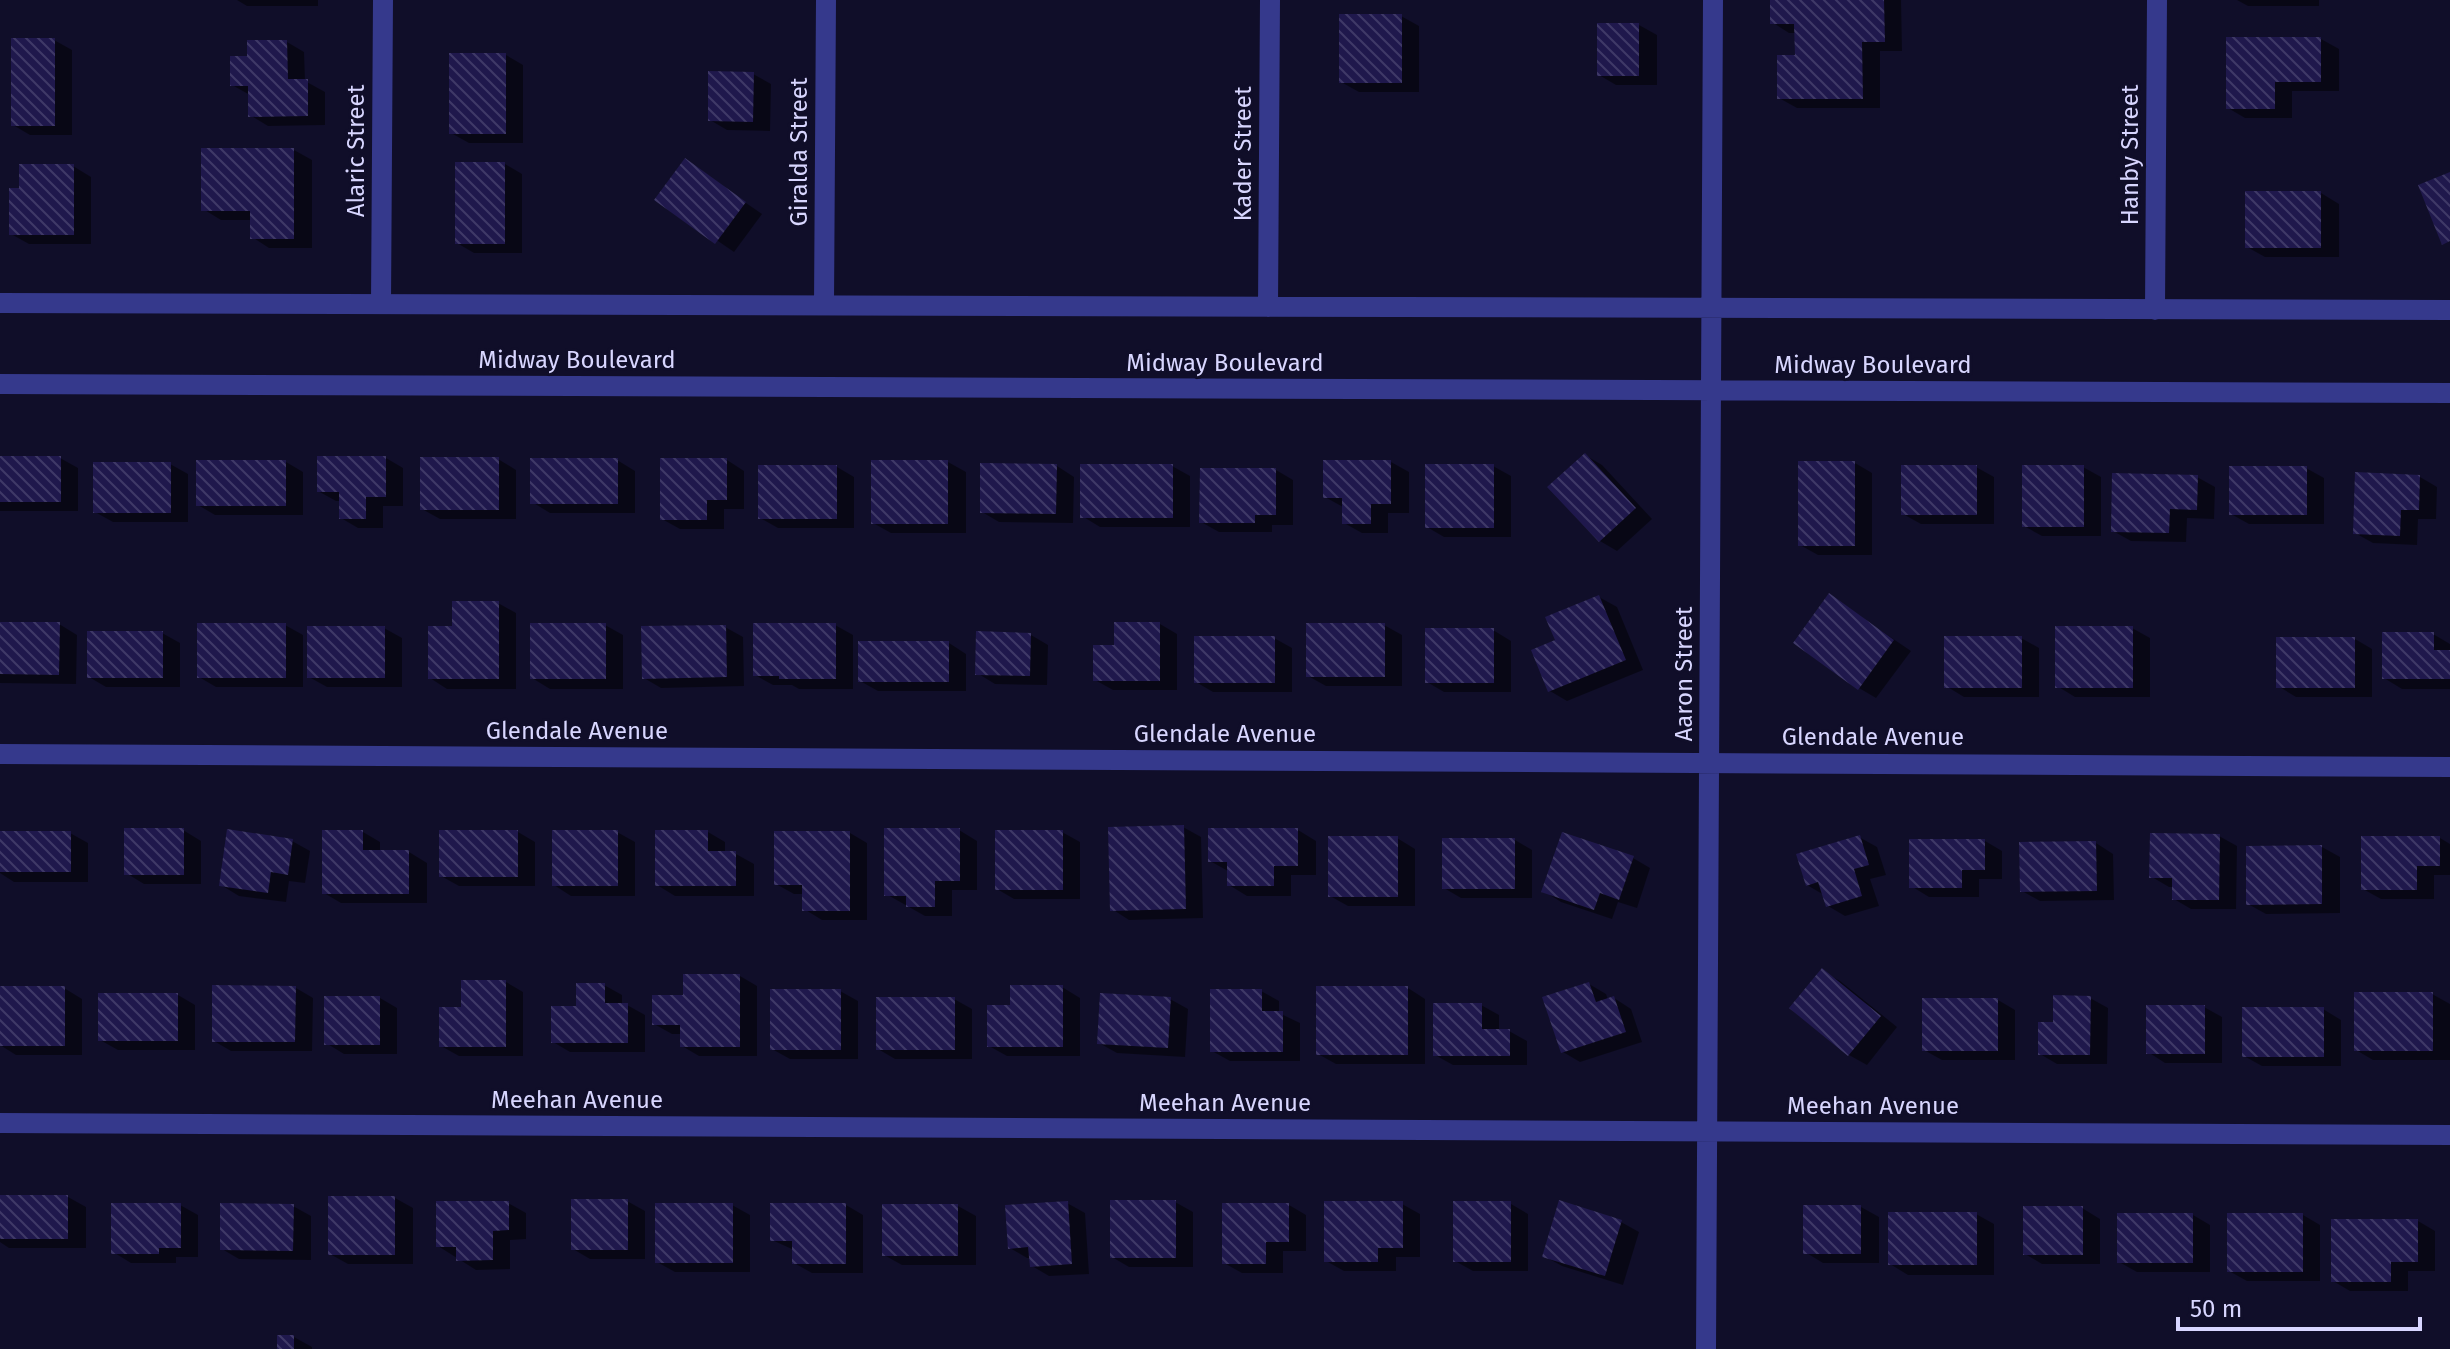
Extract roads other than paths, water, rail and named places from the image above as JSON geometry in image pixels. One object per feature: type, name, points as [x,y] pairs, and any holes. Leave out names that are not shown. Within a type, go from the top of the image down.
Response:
[{"type":"street","name":"Alaric Street","points":[[381,303],[383,0]]},
{"type":"street","name":"Giralda Street","points":[[824,304],[826,0]]},
{"type":"street","name":"Kader Street","points":[[1268,307],[1270,0]]},
{"type":"street","name":"Aaron Street","points":[[1706,1349],[1713,0]]},
{"type":"street","name":"Hanby Street","points":[[2155,310],[2157,0]]},
{"type":"street","points":[[0,303],[2450,310]]},
{"type":"street","name":"Midway Boulevard","points":[[0,384],[2450,393]]},
{"type":"street","name":"Glendale Avenue","points":[[0,754],[2450,767]]},
{"type":"street","name":"Meehan Avenue","points":[[0,1123],[2450,1135]]}]
